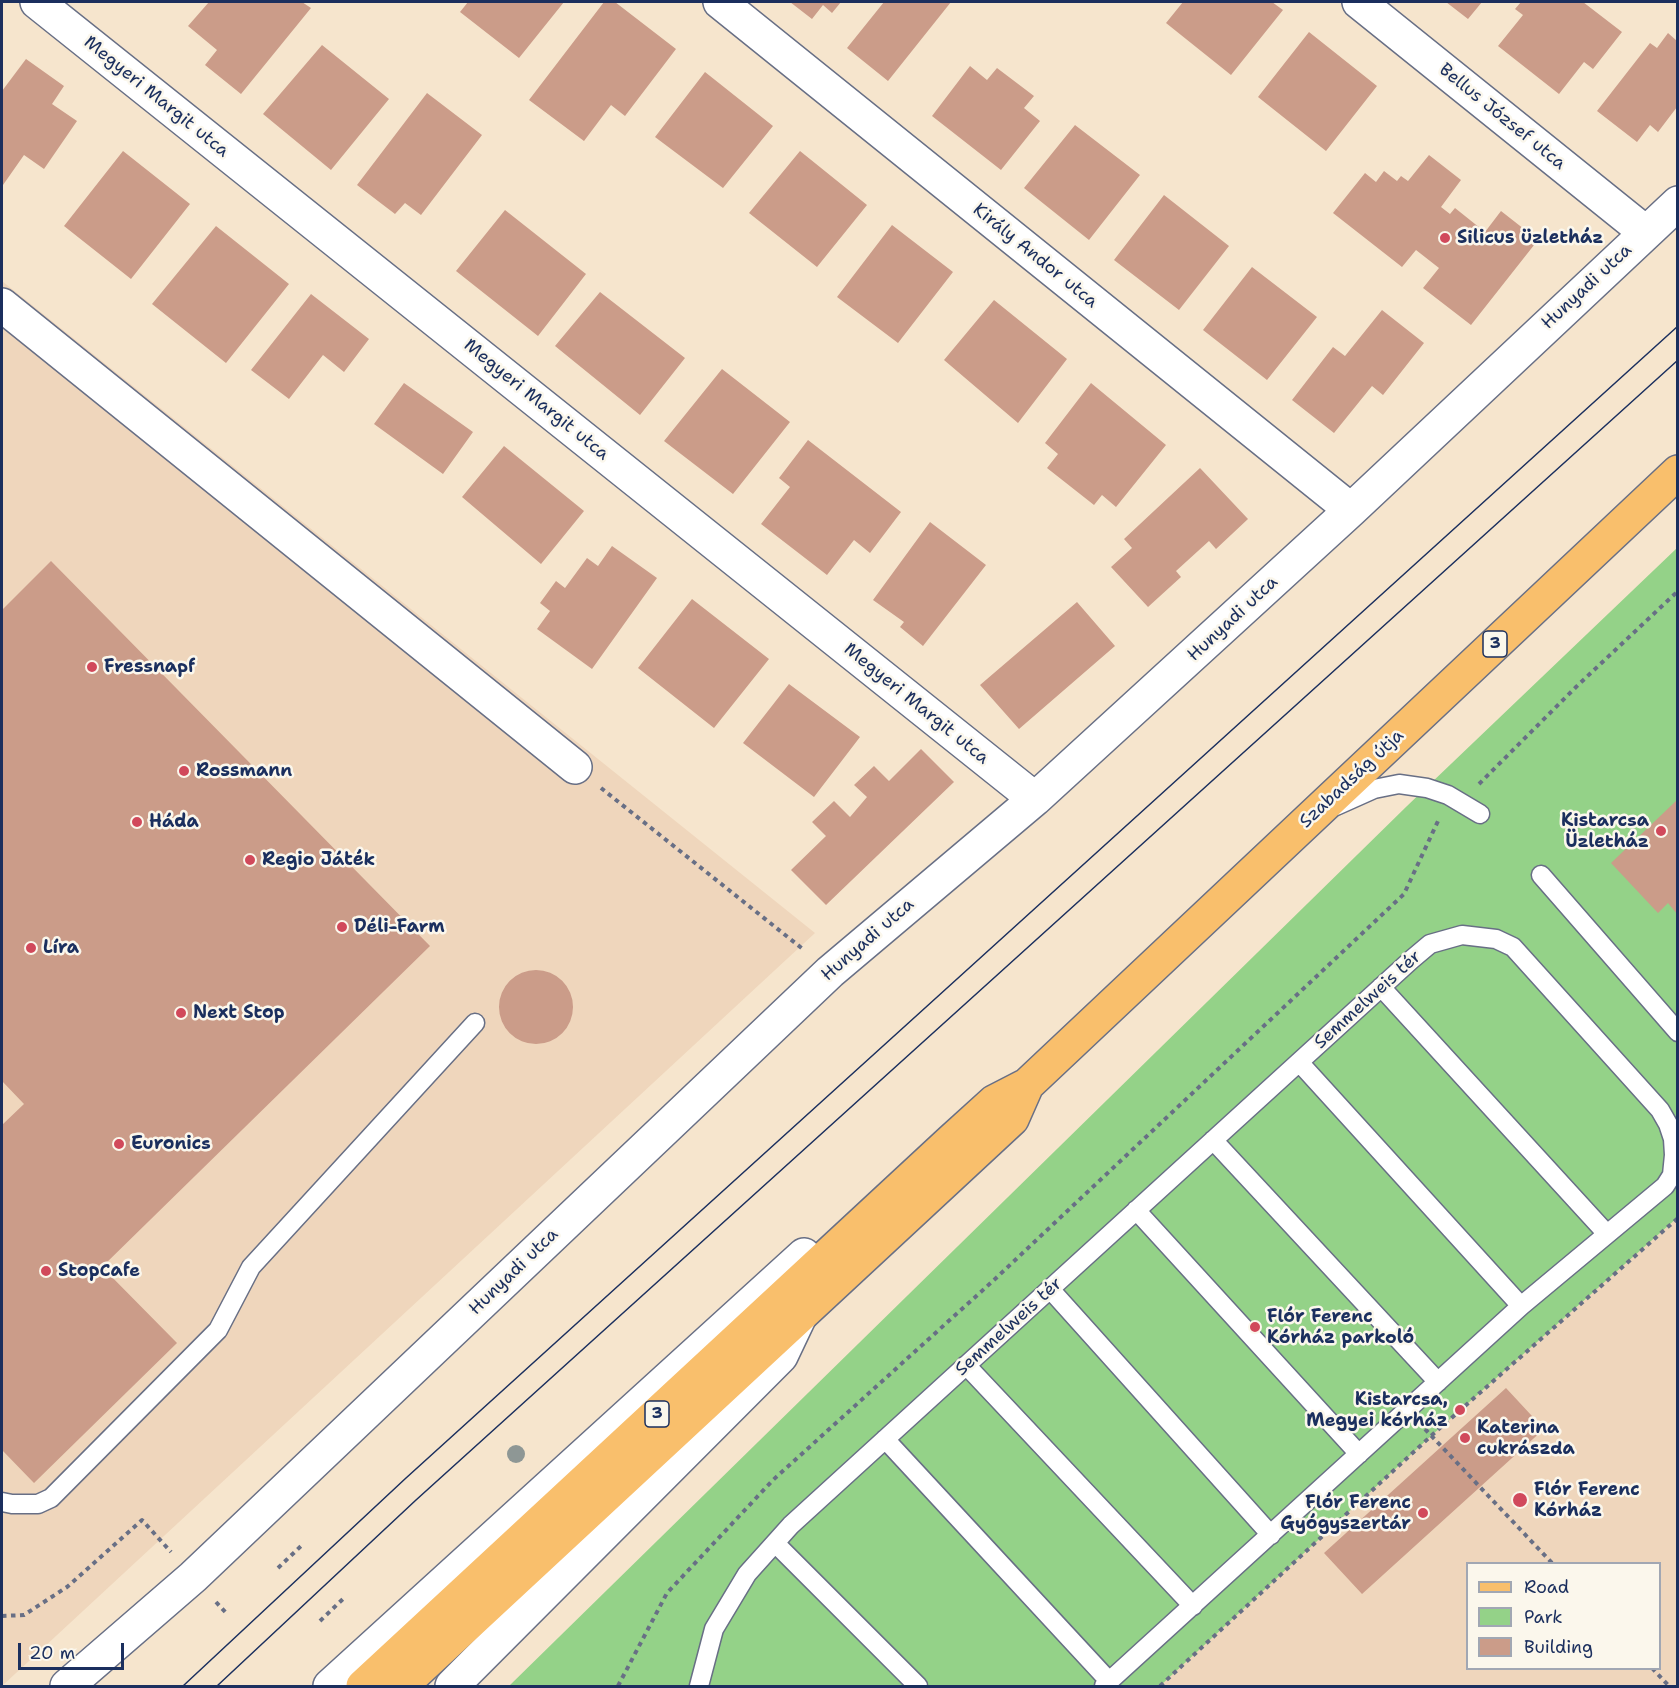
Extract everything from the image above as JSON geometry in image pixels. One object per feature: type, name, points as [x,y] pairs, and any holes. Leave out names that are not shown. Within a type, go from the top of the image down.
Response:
[{"type":"main road","name":"Szabadság útja","points":[[1027,1085],[1677,472]]},
{"type":"main road","name":"3","points":[[363,1686],[994,1102],[1027,1085]]},
{"type":"main road","name":"3","points":[[401,1686],[1012,1119],[1027,1085]]},
{"type":"street","name":"Megyeri Margit utca","points":[[37,2],[1035,800]]},
{"type":"street","name":"Király Andor utca","points":[[720,2],[1351,510]]},
{"type":"street","name":"Bellus József utca","points":[[1359,2],[1645,232]]},
{"type":"street","name":"Hunyadi utca","points":[[68,1686],[193,1577],[830,972],[1035,800],[1351,510],[1677,203]]},
{"type":"street","points":[[2,305],[575,767]]},
{"type":"street","points":[[330,1686],[912,1157],[951,1141]]},
{"type":"street","points":[[452,1686],[781,1356],[800,1316]]},
{"type":"lane","points":[[1313,816],[1374,789],[1399,784],[1427,788],[1448,795],[1480,814]]},
{"type":"lane","points":[[1542,875],[1677,1032]]},
{"type":"lane","name":"Semmelweis tér","points":[[699,1686],[714,1629],[747,1574],[790,1526],[1213,1140],[1430,944],[1462,935],[1496,939],[1513,947],[1660,1110],[1673,1139],[1672,1175],[1665,1186],[1521,1306],[1107,1684]]},
{"type":"lane","points":[[1382,987],[1607,1234]]},
{"type":"lane","points":[[2,1502],[38,1504],[51,1498],[218,1330],[251,1267],[474,1023]]},
{"type":"lane","points":[[1299,1062],[1521,1306]]},
{"type":"lane","points":[[1213,1140],[1438,1382]]},
{"type":"lane","points":[[1137,1210],[1359,1454]]},
{"type":"lane","points":[[1050,1289],[1270,1535]]},
{"type":"lane","points":[[966,1365],[1193,1606]]},
{"type":"lane","points":[[885,1439],[1107,1684]]},
{"type":"lane","points":[[775,1543],[918,1686]]},
{"type":"path","points":[[618,1686],[667,1593],[773,1479],[994,1280],[1404,894],[1437,821],[1460,802],[1677,591]]},
{"type":"path","points":[[575,767],[830,972]]},
{"type":"path","points":[[1160,1686],[1431,1436],[1677,1218]]},
{"type":"path","points":[[1442,1446],[1552,1562]]},
{"type":"path","points":[[2,1616],[24,1615],[67,1587],[142,1520],[193,1577]]},
{"type":"path","points":[[278,1569],[301,1545]]},
{"type":"path","points":[[321,1621],[345,1597]]},
{"type":"path","points":[[1654,1670],[1669,1686]]},
{"type":"shaded area","points":[[2,281],[815,933],[2,1686]]},
{"type":"shaded area","name":"Flór Ferenc Kórház","points":[[1677,1218],[1677,1686],[1160,1686],[1431,1436]]},
{"type":"green space","points":[[1677,548],[1677,1218],[1431,1436],[1160,1686],[509,1686],[1407,806]]},
{"type":"building","points":[[209,2],[302,2],[311,8],[241,94],[205,65],[217,50],[188,26]]},
{"type":"building","points":[[468,2],[564,2],[519,58],[460,12]]},
{"type":"building","points":[[604,2],[615,2],[676,49],[625,116],[611,105],[584,141],[529,100]]},
{"type":"building","points":[[790,2],[841,2],[832,13],[823,5],[812,19]]},
{"type":"building","points":[[884,2],[951,2],[888,81],[847,48]]},
{"type":"building","points":[[1183,2],[1272,2],[1283,10],[1231,75],[1166,23]]},
{"type":"building","points":[[1446,2],[1482,2],[1468,19]]},
{"type":"building","points":[[1521,2],[1583,2],[1622,32],[1593,69],[1584,62],[1559,94],[1498,46],[1523,15],[1515,9]]},
{"type":"building","points":[[1309,32],[1377,86],[1326,151],[1258,97]]},
{"type":"building","points":[[1668,33],[1677,41],[1677,107],[1658,132],[1650,125],[1637,142],[1597,111],[1650,43],[1657,48]]},
{"type":"building","points":[[322,45],[389,99],[331,170],[263,114]]},
{"type":"building","points":[[26,59],[64,86],[52,104],[77,121],[44,169],[24,155],[3,185],[2,91]]},
{"type":"building","points":[[970,66],[987,80],[997,68],[1034,96],[1024,108],[1040,121],[1001,170],[932,116]]},
{"type":"building","points":[[705,72],[773,126],[723,188],[655,137]]},
{"type":"building","points":[[427,93],[482,135],[421,215],[405,203],[395,214],[357,185]]},
{"type":"building","points":[[1075,125],[1140,175],[1089,240],[1024,188]]},
{"type":"building","points":[[123,151],[190,204],[131,279],[64,226]]},
{"type":"building","points":[[800,151],[867,205],[817,267],[749,213]]},
{"type":"building","points":[[1429,155],[1461,180],[1441,207],[1450,214],[1455,208],[1485,232],[1501,211],[1538,240],[1471,325],[1423,288],[1439,268],[1416,250],[1402,267],[1333,213],[1365,173],[1376,182],[1384,171],[1397,181],[1401,176],[1408,181]]},
{"type":"building","points":[[1164,195],[1229,246],[1179,310],[1114,260]]},
{"type":"building","points":[[505,210],[586,274],[538,336],[456,271]]},
{"type":"building","points":[[892,225],[953,272],[898,343],[837,297]]},
{"type":"building","points":[[216,226],[289,284],[226,363],[152,304]]},
{"type":"building","points":[[1252,267],[1317,317],[1267,380],[1203,330]]},
{"type":"building","points":[[600,292],[685,358],[640,415],[555,346]]},
{"type":"building","points":[[311,294],[369,339],[344,372],[323,355],[289,399],[251,370]]},
{"type":"building","points":[[994,300],[1067,359],[1018,423],[944,360]]},
{"type":"building","points":[[1382,310],[1424,343],[1383,395],[1372,386],[1334,433],[1292,400],[1333,347],[1345,356]]},
{"type":"building","points":[[722,369],[790,422],[733,494],[664,441]]},
{"type":"building","points":[[404,383],[473,432],[443,474],[374,424]]},
{"type":"building","points":[[1091,383],[1166,445],[1116,507],[1102,495],[1094,505],[1047,468],[1058,454],[1045,443]]},
{"type":"building","points":[[808,440],[901,512],[870,553],[854,540],[827,575],[761,524],[790,487],[779,478]]},
{"type":"building","points":[[504,446],[584,511],[541,564],[462,497]]},
{"type":"building","points":[[1200,468],[1248,519],[1216,549],[1209,541],[1176,571],[1181,577],[1148,607],[1111,567],[1132,548],[1124,539]]},
{"type":"building","points":[[930,522],[986,565],[923,646],[900,627],[904,622],[873,600]]},
{"type":"building","points":[[612,546],[657,578],[592,669],[537,629],[550,611],[540,603],[556,581],[565,588],[587,558],[598,566]]},
{"type":"building","name":"Next Stop","points":[[51,561],[430,946],[102,1267],[177,1343],[34,1483],[2,1450],[2,1125],[24,1104],[2,1081],[2,610]]},
{"type":"building","points":[[692,599],[769,659],[714,728],[638,668]]},
{"type":"building","points":[[1077,602],[1115,646],[1019,729],[980,685]]},
{"type":"building","points":[[789,684],[860,737],[814,797],[743,743]]},
{"type":"building","points":[[921,749],[954,782],[826,905],[791,870],[826,836],[812,822],[834,801],[850,817],[867,797],[854,785],[874,766],[889,781]]},
{"type":"building","name":"Kistarcsa Üzletház","points":[[1677,800],[1677,914],[1668,903],[1658,913],[1611,863]]},
{"type":"building","points":[[536,970],[550,973],[562,981],[570,993],[573,1007],[570,1021],[562,1033],[550,1041],[536,1044],[522,1041],[510,1033],[502,1021],[499,1007],[502,993],[510,981],[522,973]]},
{"type":"building","points":[[1506,1388],[1544,1429],[1362,1594],[1324,1553]]},
{"type":"tram line","points":[[183,1686],[406,1478],[1678,326]]},
{"type":"tram line","points":[[217,1686],[416,1500],[1678,360]]},
{"type":"place","name":"Silicus üzletház","points":[[1445,238]]},
{"type":"place","name":"Fressnapf","points":[[92,667]]},
{"type":"place","name":"Rossmann","points":[[184,771]]},
{"type":"place","name":"Háda","points":[[137,822]]},
{"type":"place","name":"Kistarcsa Üzletház","points":[[1661,831]]},
{"type":"place","name":"Regio Játék","points":[[250,860]]},
{"type":"place","name":"Déli-Farm","points":[[342,927]]},
{"type":"place","name":"Líra","points":[[31,948]]},
{"type":"place","name":"Next Stop","points":[[181,1013]]},
{"type":"place","name":"Euronics","points":[[119,1144]]},
{"type":"place","name":"StopCafe","points":[[46,1271]]},
{"type":"place","name":"Flór Ferenc Kórház parkoló","points":[[1255,1327]]},
{"type":"place","name":"Kistarcsa, Megyei kórház","points":[[1460,1410]]},
{"type":"place","name":"Katerina cukrászda","points":[[1465,1438]]},
{"type":"place","name":"Flór Ferenc Kórház","points":[[1520,1500]]},
{"type":"place","name":"Flór Ferenc Gyógyszertár","points":[[1423,1513]]}]
